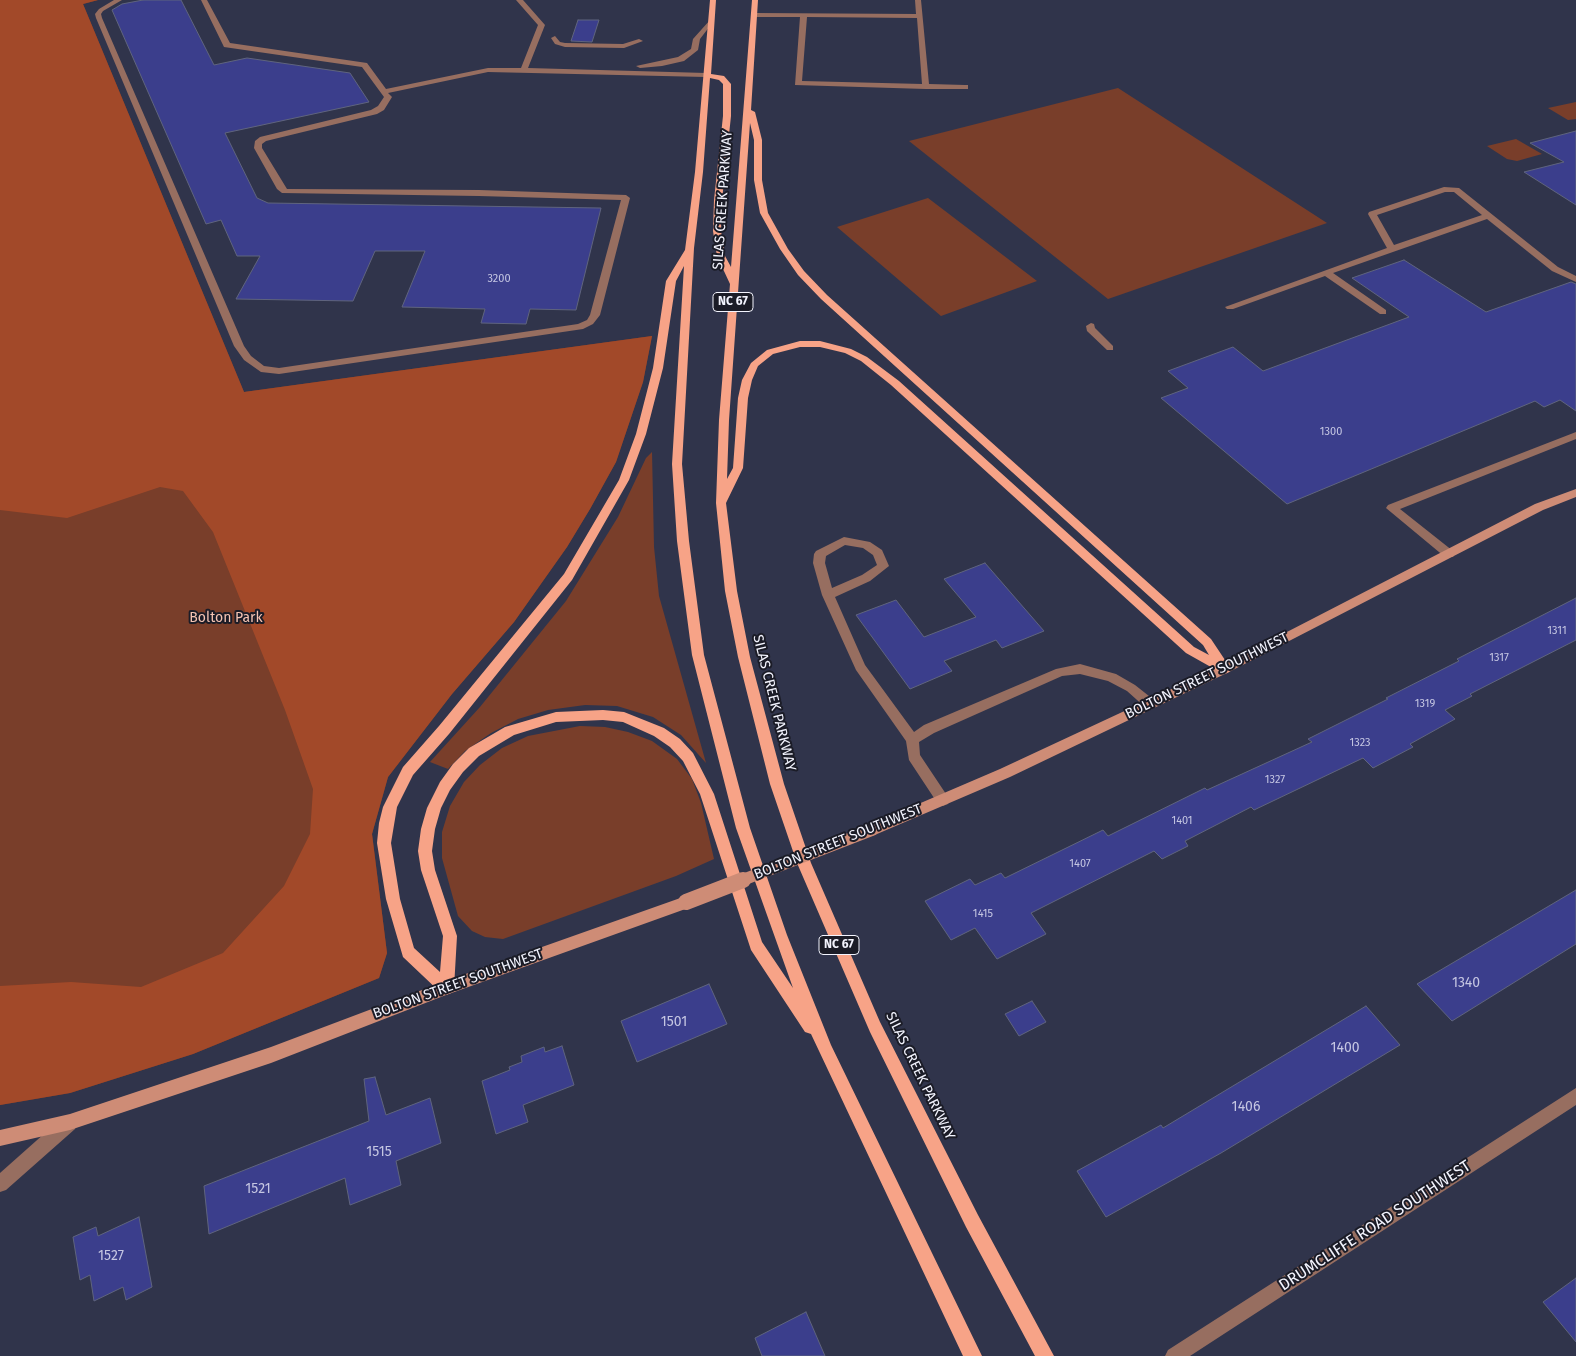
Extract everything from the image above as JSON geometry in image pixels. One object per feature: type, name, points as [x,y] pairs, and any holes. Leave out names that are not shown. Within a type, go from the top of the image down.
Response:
[{"type":"main road","name":"SILAS CREEK PARKWAY","points":[[713,0],[699,172],[690,248],[677,464],[683,541],[698,655],[743,828],[780,935],[824,1048],[973,1356]]},
{"type":"main road","name":"SILAS CREEK PARKWAY","points":[[755,0],[724,420],[721,503],[731,591],[744,657],[777,784],[804,863],[875,1027],[972,1221],[1045,1356]]},
{"type":"main road","points":[[706,75],[721,78],[727,84],[727,116],[718,200],[717,231],[721,256],[734,284]]},
{"type":"main road","points":[[748,101],[758,140],[758,180],[764,213],[772,231],[801,272],[824,298],[1207,642],[1224,669]]},
{"type":"main road","points":[[446,988],[408,952],[393,899],[387,868],[384,843],[390,807],[408,771],[444,730],[568,577],[624,480],[641,434],[658,368],[672,281],[690,248]]},
{"type":"main road","points":[[721,503],[738,468],[743,398],[746,380],[754,365],[770,352],[789,345],[810,343],[839,348],[857,355],[880,370],[1190,650],[1224,669]]},
{"type":"main road","points":[[446,988],[450,936],[428,870],[425,851],[430,822],[445,786],[458,768],[474,752],[510,731],[556,717],[579,714],[624,718],[659,732],[675,743],[688,757],[707,794],[756,945],[824,1048]]},
{"type":"street","points":[[119,0],[101,10],[98,14],[99,18],[239,346],[246,358],[261,369],[279,371],[580,327],[590,322],[595,315],[626,198],[286,191],[281,189],[258,148],[258,143],[271,136],[374,112],[388,98],[385,91],[364,65],[227,45],[204,0]]},
{"type":"street","points":[[519,0],[542,25],[524,70]]},
{"type":"street","points":[[918,0],[926,87]]},
{"type":"street","points":[[754,15],[920,16]]},
{"type":"street","points":[[804,15],[798,83],[965,87]]},
{"type":"street","points":[[578,71],[650,66],[681,59],[694,50],[697,39],[710,22]]},
{"type":"street","points":[[555,38],[557,43],[565,45],[624,46],[639,41]]},
{"type":"street","points":[[385,91],[476,71],[524,70],[706,75]]},
{"type":"street","points":[[1392,249],[1372,214],[1444,189],[1456,190],[1555,269],[1576,278]]},
{"type":"street","points":[[1230,307],[1488,216]]},
{"type":"street","points":[[1326,272],[1383,312]]},
{"type":"street","points":[[1091,326],[1090,329],[1110,348]]},
{"type":"street","points":[[1449,554],[1392,508],[1576,435]]},
{"type":"street","name":"BOLTON STREET SOUTHWEST","points":[[0,1138],[70,1122],[271,1055],[446,988],[686,902],[872,830],[944,800],[1224,669],[1539,507],[1576,493]]},
{"type":"street","points":[[828,595],[866,578],[883,566],[878,553],[866,545],[844,541],[820,554],[819,563],[828,595],[860,667],[912,740],[914,756],[944,800]]},
{"type":"street","points":[[912,740],[929,729],[1060,672],[1080,669],[1112,677],[1131,688],[1150,704]]},
{"type":"street","name":"DRUMCLIFFE ROAD SOUTHWEST","points":[[1174,1356],[1576,1096]]},
{"type":"street","points":[[0,1184],[70,1122]]},
{"type":"green space","name":"Bolton Park","points":[[0,0],[98,0],[83,4],[244,392],[652,336],[643,382],[616,462],[590,509],[567,547],[514,622],[452,694],[388,777],[372,834],[387,953],[379,978],[193,1054],[70,1093],[0,1105]]},
{"type":"green space","points":[[1118,88],[1327,223],[1108,299],[909,141]]},
{"type":"green space","points":[[1576,102],[1576,119],[1568,120],[1548,108]]},
{"type":"green space","points":[[1516,139],[1542,154],[1517,161],[1507,159],[1487,146]]},
{"type":"green space","points":[[928,198],[1037,281],[941,316],[837,227]]},
{"type":"green space","points":[[652,452],[654,547],[659,596],[706,763],[681,735],[653,717],[617,706],[585,705],[548,710],[518,719],[491,733],[465,751],[448,769],[430,762],[480,707],[566,601],[618,517],[646,458]]},
{"type":"green space","points":[[580,726],[605,727],[628,732],[652,741],[677,759],[692,779],[701,803],[714,859],[676,876],[503,939],[485,937],[472,931],[458,916],[442,858],[442,832],[450,806],[464,782],[480,765],[502,748],[528,736]]},
{"type":"shaded area","name":"Bolton Park","points":[[0,0],[98,0],[83,4],[244,392],[652,336],[643,382],[616,462],[590,509],[567,547],[514,622],[452,694],[388,777],[372,834],[387,953],[379,978],[193,1054],[70,1093],[0,1105],[0,986],[71,982],[141,987],[223,953],[284,886],[310,834],[313,789],[285,710],[213,532],[183,491],[160,487],[67,518],[0,510]]},
{"type":"building","points":[[143,0],[181,0],[214,65],[247,58],[350,73],[369,102],[225,133],[257,198],[268,203],[601,208],[576,310],[530,309],[526,324],[481,323],[485,309],[402,307],[425,251],[375,251],[353,301],[236,299],[260,256],[237,256],[221,220],[206,224],[112,10],[122,4]]},
{"type":"building","points":[[578,20],[599,20],[592,42],[571,41]]},
{"type":"building","points":[[1576,131],[1576,205],[1524,172],[1564,162],[1530,143]]},
{"type":"building","points":[[1404,260],[1486,312],[1571,282],[1576,284],[1576,411],[1560,400],[1544,407],[1535,401],[1287,504],[1161,398],[1188,388],[1168,371],[1233,347],[1263,371],[1409,317],[1352,278]]},
{"type":"building","points":[[985,563],[1044,631],[1002,648],[996,640],[944,661],[952,671],[910,689],[856,615],[896,600],[924,637],[976,617],[944,579]]},
{"type":"building","points":[[1576,598],[1576,640],[1470,694],[1472,696],[1445,710],[1455,719],[1410,744],[1413,747],[1373,768],[1363,758],[1254,810],[1251,807],[1185,841],[1188,846],[1162,859],[1154,851],[1031,913],[1046,934],[997,959],[975,928],[951,940],[925,901],[970,879],[975,885],[1001,873],[1005,878],[1103,830],[1108,836],[1205,788],[1207,790],[1312,742],[1308,739],[1388,699],[1386,698],[1459,661],[1457,659]]},
{"type":"building","points":[[1576,890],[1576,944],[1452,1021],[1417,984]]},
{"type":"building","points":[[709,984],[727,1024],[637,1062],[621,1021]]},
{"type":"building","points":[[1032,1001],[1046,1022],[1019,1036],[1005,1014]]},
{"type":"building","points":[[1366,1006],[1400,1045],[1221,1153],[1106,1217],[1077,1171],[1161,1125],[1163,1128]]},
{"type":"building","points":[[562,1046],[574,1085],[523,1105],[528,1122],[496,1134],[482,1081],[510,1070],[509,1067],[522,1062],[521,1056],[544,1047],[545,1052]]},
{"type":"building","points":[[375,1077],[386,1115],[430,1098],[441,1143],[396,1161],[401,1185],[350,1205],[345,1178],[209,1234],[204,1186],[369,1121],[364,1079]]},
{"type":"building","points":[[139,1217],[152,1287],[126,1300],[123,1287],[94,1301],[90,1275],[80,1280],[73,1237],[96,1227],[98,1236]]},
{"type":"building","points":[[1576,1278],[1576,1342],[1543,1302]]},
{"type":"building","points":[[806,1312],[825,1356],[762,1356],[755,1338]]}]
